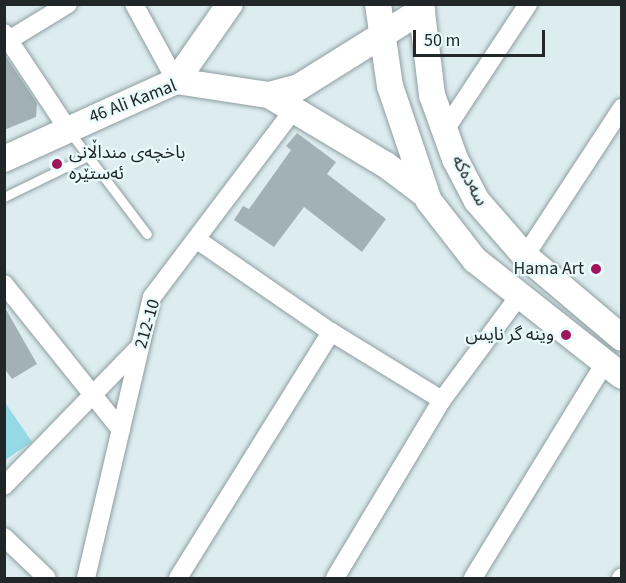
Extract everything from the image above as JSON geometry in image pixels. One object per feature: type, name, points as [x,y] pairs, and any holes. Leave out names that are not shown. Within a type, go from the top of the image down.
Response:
[{"type":"main road","points":[[176,81],[230,4]]},
{"type":"main road","points":[[378,4],[380,38],[390,87],[426,195],[475,260],[613,369]]},
{"type":"main road","name":"46 Ali Kamal","points":[[269,96],[299,87],[380,38],[422,8]]},
{"type":"main road","name":"سەدەکە","points":[[422,8],[432,94],[445,130],[477,201],[525,256],[620,333]]},
{"type":"main road","name":"46 Ali Kamal","points":[[4,159],[67,128],[176,81],[269,96],[386,165],[426,195]]},
{"type":"street","points":[[67,128],[7,37],[68,4]]},
{"type":"street","points":[[134,4],[176,81]]},
{"type":"street","points":[[445,130],[528,4]]},
{"type":"street","points":[[525,256],[621,108]]},
{"type":"street","name":"212-10","points":[[86,579],[152,297],[294,109]]},
{"type":"street","points":[[196,239],[331,332],[442,400]]},
{"type":"street","points":[[4,284],[121,429]]},
{"type":"street","points":[[335,579],[442,400],[519,296]]},
{"type":"street","points":[[178,579],[331,332]]},
{"type":"street","points":[[4,486],[95,396],[141,344]]},
{"type":"street","points":[[473,579],[613,369]]},
{"type":"street","points":[[4,537],[48,579]]},
{"type":"lane","points":[[67,128],[147,234]]},
{"type":"lane","points":[[4,197],[88,156]]},
{"type":"shaded area","points":[[4,401],[32,442],[5,460],[4,460]]},
{"type":"building","points":[[4,54],[37,103],[36,117],[4,130]]},
{"type":"building","points":[[297,133],[336,162],[327,174],[386,219],[362,252],[304,207],[274,247],[234,220],[243,206],[249,209],[291,150],[286,146]]},
{"type":"building","points":[[4,306],[37,364],[12,379],[4,368]]},
{"type":"place","name":"باخچەی منداڵانی ئەستێرە","points":[[57,164]]},
{"type":"place","name":"Hama Art","points":[[596,269]]},
{"type":"place","name":"وینه گر نایس","points":[[566,335]]}]
